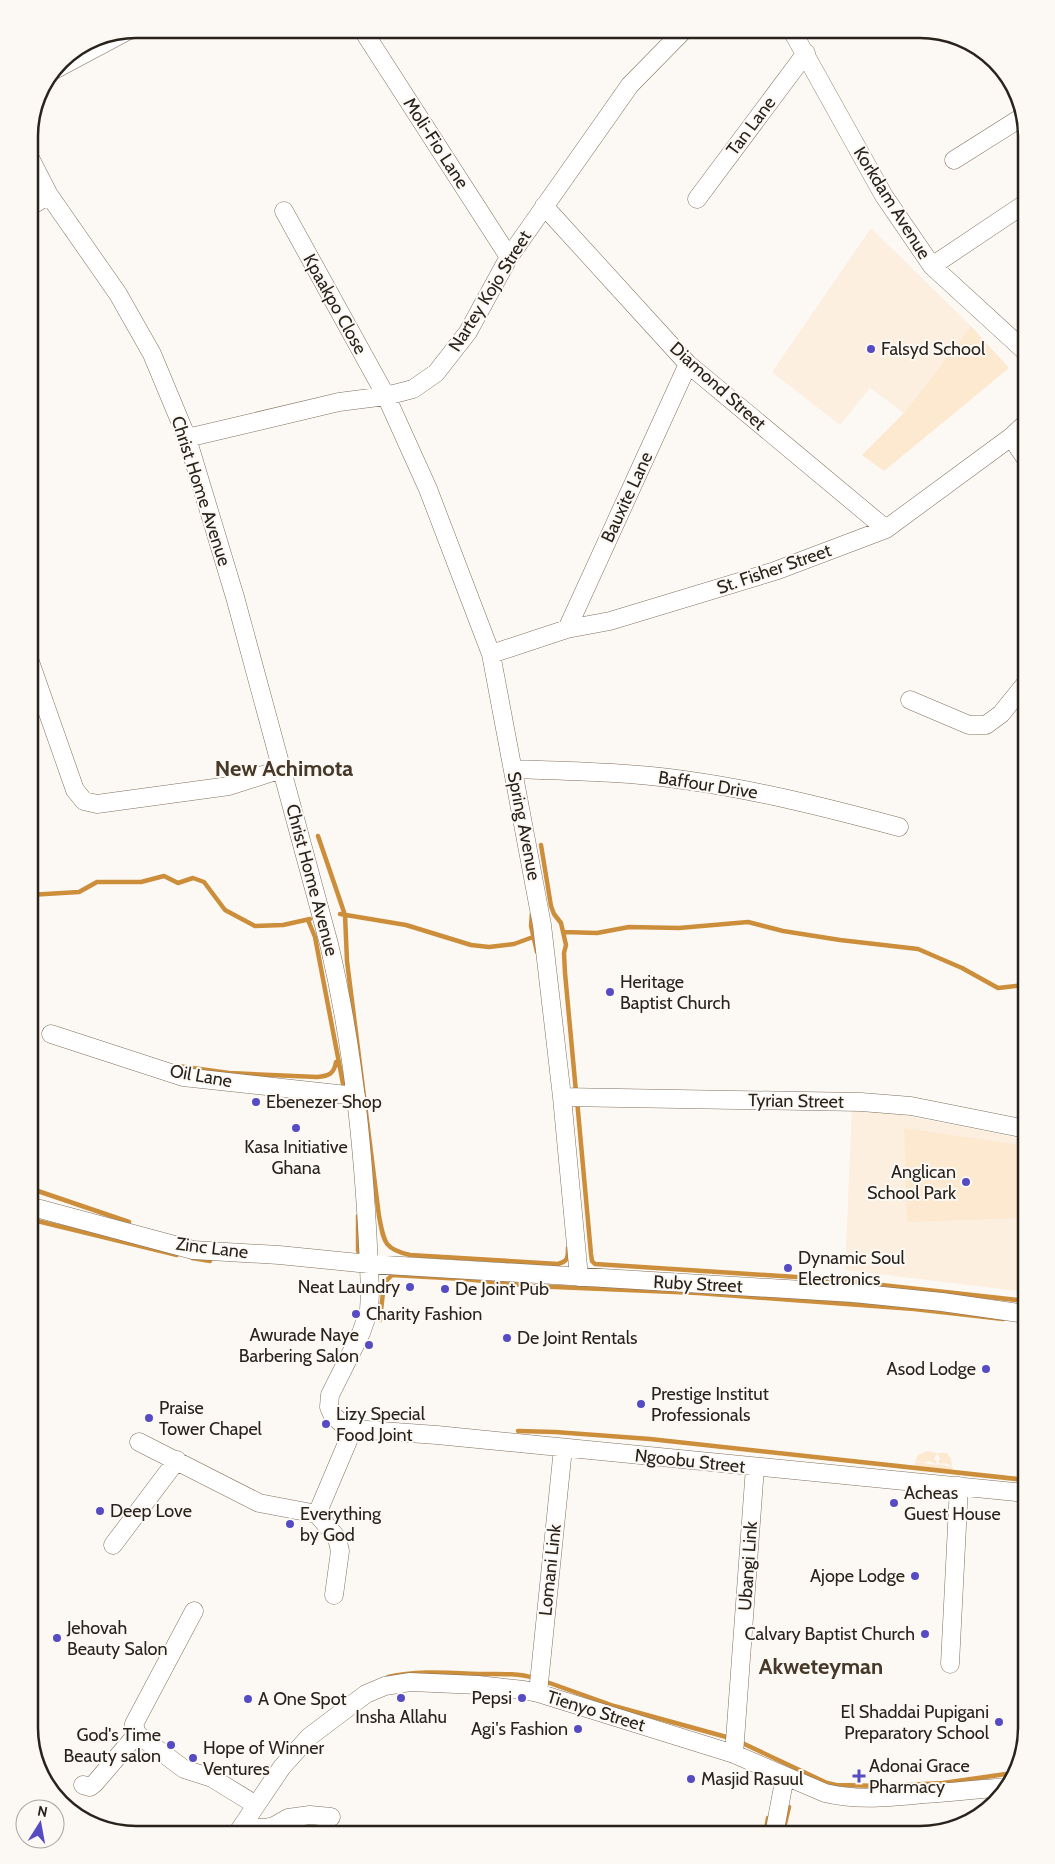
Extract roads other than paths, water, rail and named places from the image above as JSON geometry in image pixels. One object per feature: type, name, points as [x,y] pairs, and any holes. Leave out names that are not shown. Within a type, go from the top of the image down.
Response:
[{"type":"street","name":"Moli-Fio Lane","points":[[368,38],[509,257]]},
{"type":"street","name":"Nartey Kojo Street","points":[[187,438],[339,402],[386,396],[413,389],[436,372],[468,332],[509,257],[630,85],[675,38]]},
{"type":"street","name":"Korkdam Avenue","points":[[797,38],[884,196],[932,266],[1018,345]]},
{"type":"street","points":[[75,59],[107,42]]},
{"type":"street","name":"Tan Lane","points":[[697,199],[806,53]]},
{"type":"street","points":[[954,160],[1016,121]]},
{"type":"street","name":"Christ Home Avenue","points":[[38,174],[49,195],[118,294],[152,354],[187,438],[235,597],[339,984],[356,1096],[360,1136],[369,1264],[369,1310],[361,1333],[330,1395],[330,1407],[332,1414],[340,1422],[353,1429]]},
{"type":"street","points":[[38,202],[49,195]]},
{"type":"street","name":"Diamond Street","points":[[544,206],[688,364],[886,529]]},
{"type":"street","points":[[932,266],[1018,208]]},
{"type":"street","name":"Kpaakpo Close","points":[[284,211],[386,396]]},
{"type":"street","name":"Bauxite Lane","points":[[566,629],[688,364]]},
{"type":"street","name":"Spring Avenue","points":[[386,396],[428,489],[491,654],[542,925],[562,1097],[579,1277]]},
{"type":"street","name":"St. Fisher Street","points":[[491,654],[566,629],[610,622],[775,571],[886,529],[1018,431]]},
{"type":"street","points":[[1012,437],[1018,446]]},
{"type":"street","points":[[38,685],[75,790],[84,800],[97,804],[228,786],[282,769]]},
{"type":"street","points":[[910,700],[970,725],[986,725],[1001,714],[1018,692]]},
{"type":"street","name":"Baffour Drive","points":[[513,769],[596,772],[684,780],[789,798],[899,826]]},
{"type":"street","name":"Oil Lane","points":[[51,1034],[184,1077],[356,1096]]},
{"type":"street","name":"Tyrian Street","points":[[562,1097],[880,1103],[911,1106],[1018,1127]]},
{"type":"street","name":"Zinc Lane","points":[[38,1209],[193,1250],[279,1255],[369,1264]]},
{"type":"street","name":"Ruby Street","points":[[369,1264],[853,1293],[942,1302],[1018,1313]]},
{"type":"street","points":[[317,1514],[353,1429]]},
{"type":"street","name":"Ngoobu Street","points":[[353,1429],[1018,1492]]},
{"type":"street","points":[[140,1442],[259,1503],[317,1514],[338,1538],[340,1551],[334,1595]]},
{"type":"street","name":"Lomani Link","points":[[538,1693],[563,1448]]},
{"type":"street","points":[[112,1545],[177,1460]]},
{"type":"street","name":"Ubangi Link","points":[[734,1754],[756,1467]]},
{"type":"street","points":[[950,1664],[959,1486]]},
{"type":"street","points":[[194,1611],[134,1724],[137,1734],[184,1769],[208,1776],[256,1805]]},
{"type":"street","name":"Tienyo Street","points":[[246,1826],[256,1805],[282,1767],[309,1737],[366,1694],[384,1686],[410,1682],[478,1685],[538,1693],[734,1754],[825,1793],[858,1798],[884,1798],[997,1788]]},
{"type":"street","points":[[83,1785],[90,1787],[95,1783],[137,1734]]},
{"type":"street","points":[[776,1826],[785,1776]]},
{"type":"street","points":[[274,1826],[288,1818],[310,1815],[331,1817]]},
{"type":"waterway","points":[[318,836],[345,915],[347,961],[379,1216],[386,1243],[394,1250],[410,1255],[558,1264],[567,1259],[568,1248]]},
{"type":"waterway","points":[[541,845],[551,906],[561,923],[566,945],[564,953],[565,973],[576,1092]]},
{"type":"waterway","points":[[38,894],[79,892],[97,882],[141,882],[164,876],[178,883],[193,878],[204,882],[225,910],[255,926],[283,925],[310,919]]},
{"type":"waterway","points":[[532,913],[531,926],[537,952]]},
{"type":"waterway","points":[[340,914],[406,925],[471,945],[489,947],[514,944],[533,937]]},
{"type":"waterway","points":[[308,920],[315,937],[344,1089]]},
{"type":"waterway","points":[[564,932],[597,933],[629,927],[679,928],[748,922],[783,931],[918,949],[962,968],[998,988],[1018,986]]},
{"type":"waterway","points":[[178,1066],[229,1073],[317,1077],[330,1074],[336,1062]]},
{"type":"waterway","points":[[577,1100],[591,1254],[592,1261],[595,1264],[827,1279],[1018,1300]]},
{"type":"waterway","points":[[38,1191],[129,1222]]},
{"type":"waterway","points":[[358,1216],[358,1251]]},
{"type":"waterway","points":[[38,1221],[177,1255]]},
{"type":"waterway","points":[[192,1258],[210,1261]]},
{"type":"waterway","points":[[380,1320],[384,1283],[392,1275],[464,1279],[531,1286],[698,1293],[914,1309],[1003,1319]]},
{"type":"waterway","points":[[518,1431],[650,1439],[1018,1479]]},
{"type":"waterway","points":[[388,1677],[411,1673],[434,1673],[508,1674],[534,1678]]},
{"type":"waterway","points":[[544,1681],[614,1706],[730,1738]]},
{"type":"waterway","points":[[740,1742],[827,1783],[836,1785],[885,1786],[943,1783],[1006,1774]]},
{"type":"waterway","points":[[784,1826],[789,1807]]},
{"type":"waterway","points":[[767,1826],[768,1818]]},
{"type":"place","name":"Falsyd School","points":[[871,349]]},
{"type":"place","name":"Heritage Baptist Church","points":[[610,992]]},
{"type":"place","name":"Ebenezer Shop","points":[[256,1102]]},
{"type":"place","name":"Kasa Initiative Ghana","points":[[296,1128]]},
{"type":"place","name":"Anglican School Park","points":[[966,1182]]},
{"type":"place","name":"Dynamic Soul Electronics","points":[[788,1268]]},
{"type":"place","name":"Neat Laundry","points":[[410,1287]]},
{"type":"place","name":"De Joint Pub","points":[[445,1289]]},
{"type":"place","name":"Charity Fashion","points":[[356,1314]]},
{"type":"place","name":"De Joint Rentals","points":[[507,1338]]},
{"type":"place","name":"Awurade Naye Barbering Salon","points":[[369,1345]]},
{"type":"place","name":"Asod Lodge","points":[[986,1369]]},
{"type":"place","name":"Prestige Institut Professionals","points":[[641,1404]]},
{"type":"place","name":"Praise Tower Chapel","points":[[149,1418]]},
{"type":"place","name":"Lizy Special Food Joint","points":[[326,1424]]},
{"type":"place","name":"Acheas Guest House","points":[[894,1503]]},
{"type":"place","name":"Deep Love","points":[[100,1511]]},
{"type":"place","name":"Everything by God","points":[[290,1524]]},
{"type":"place","name":"Ajope Lodge","points":[[915,1576]]},
{"type":"place","name":"Calvary Baptist Church","points":[[925,1634]]},
{"type":"place","name":"Jehovah Beauty Salon","points":[[57,1638]]},
{"type":"place","name":"Insha Allahu","points":[[401,1698]]},
{"type":"place","name":"Pepsi","points":[[522,1698]]},
{"type":"place","name":"A One Spot","points":[[248,1699]]},
{"type":"place","name":"El Shaddai Pupigani Preparatory School","points":[[999,1722]]},
{"type":"place","name":"Agi's Fashion","points":[[578,1729]]},
{"type":"place","name":"God's Time Beauty salon","points":[[171,1745]]},
{"type":"place","name":"Hope of Winner Ventures","points":[[193,1758]]},
{"type":"place","name":"Adonai Grace Pharmacy","points":[[859,1776]]},
{"type":"place","name":"Masjid Rasuul","points":[[691,1779]]},
{"type":"district","name":"New Achimota","points":[[284,768]]},
{"type":"district","name":"Akweteyman","points":[[821,1666]]}]
